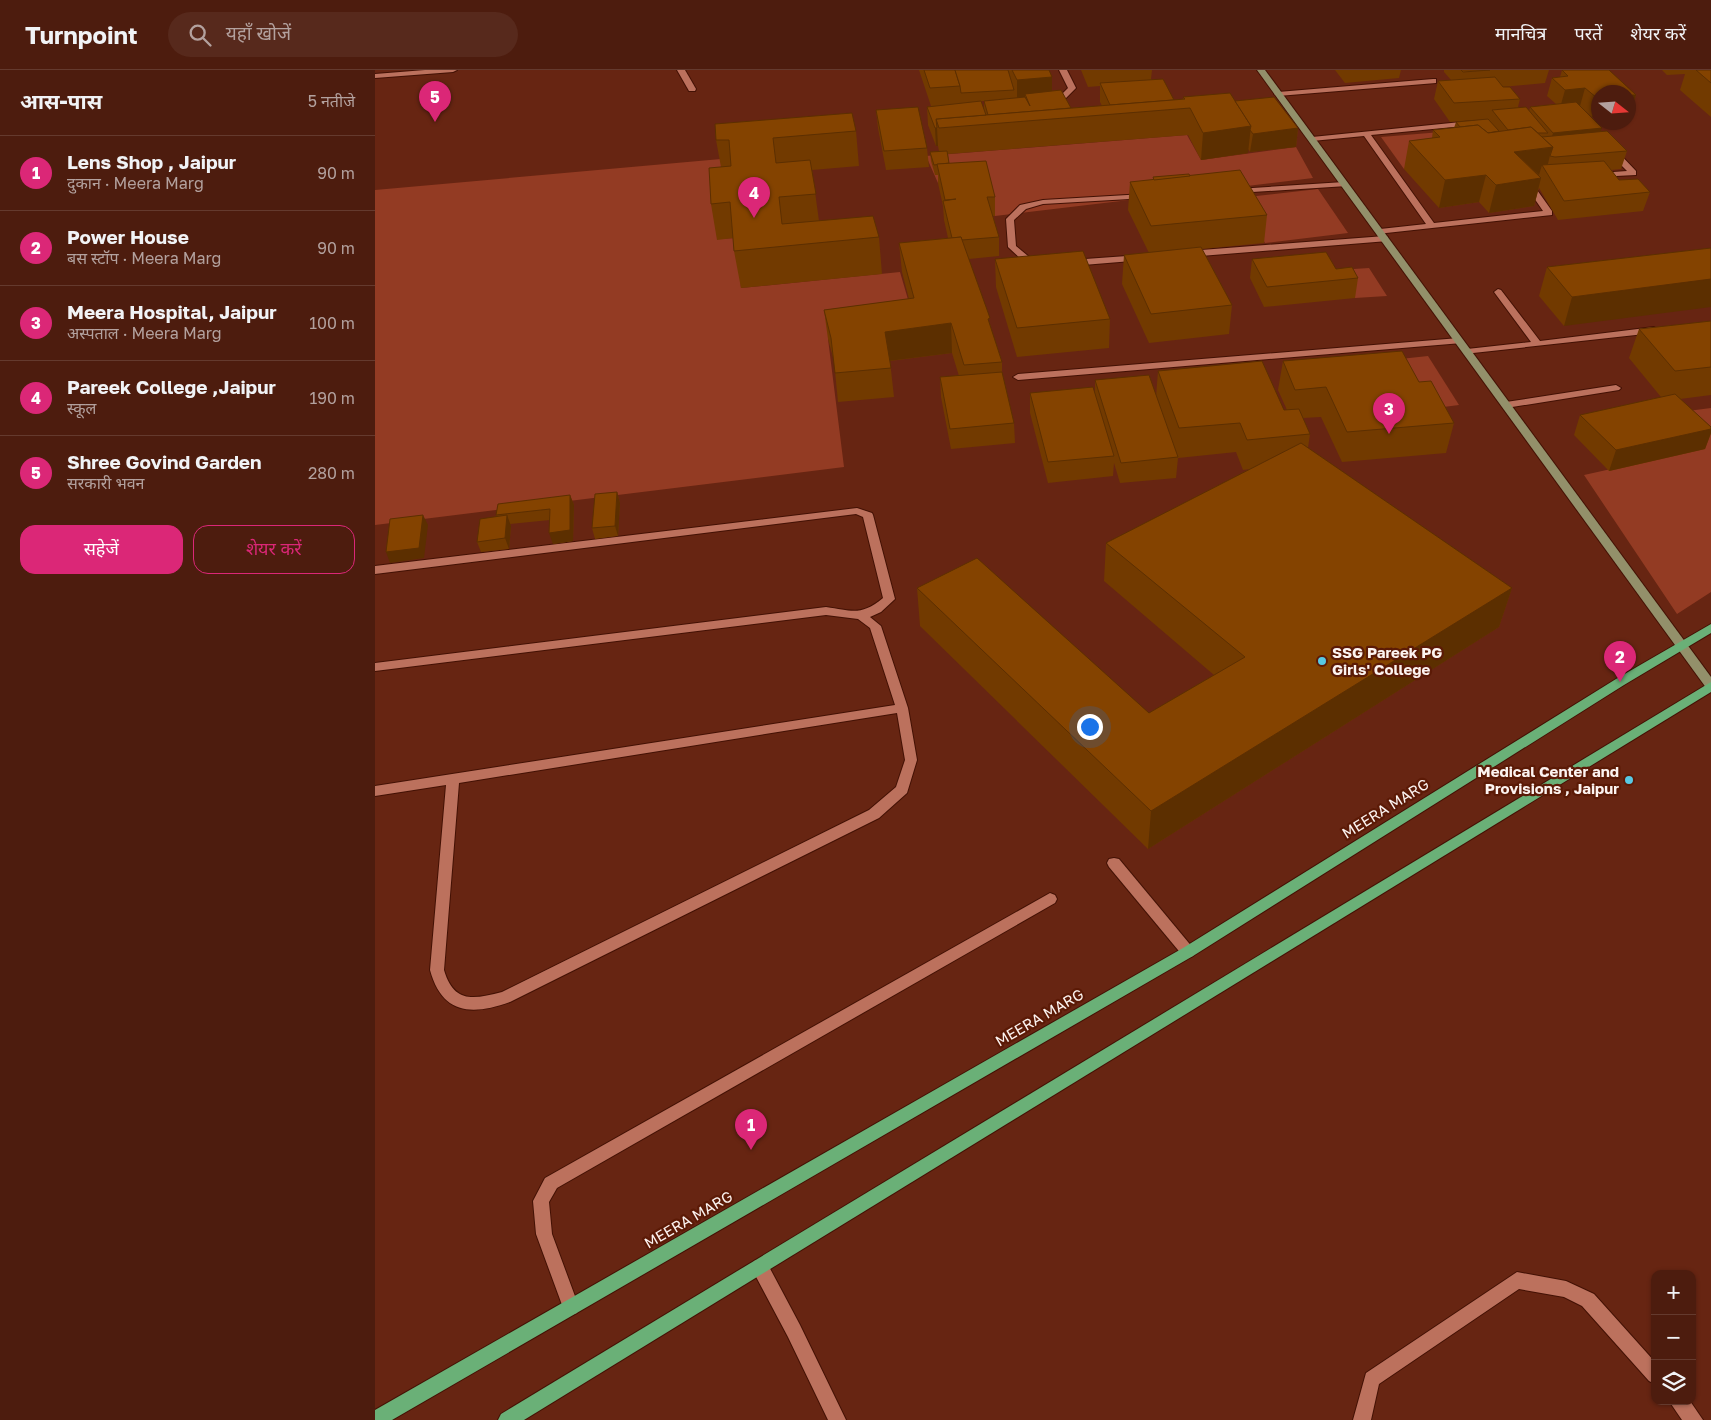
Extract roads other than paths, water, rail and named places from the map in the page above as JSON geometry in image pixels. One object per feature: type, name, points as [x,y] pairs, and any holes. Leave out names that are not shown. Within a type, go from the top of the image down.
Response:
[{"type":"main road","name":"MEERA MARG","points":[[375,1420],[1187,952],[1711,628]]},
{"type":"main road","points":[[507,1420],[1711,686]]},
{"type":"street","points":[[375,76],[453,70]]},
{"type":"street","points":[[681,70],[692,89]]},
{"type":"street","points":[[1043,102],[1060,99],[1069,93],[1072,88],[1063,70]]},
{"type":"street","points":[[1261,70],[1711,686]]},
{"type":"street","points":[[1278,94],[1433,81]]},
{"type":"street","points":[[1312,139],[1480,122]]},
{"type":"street","points":[[1365,134],[1431,225]]},
{"type":"street","points":[[1594,176],[1633,173],[1608,146]]},
{"type":"street","points":[[1178,255],[1382,236],[1431,225],[1549,213],[1526,180],[1536,180]]},
{"type":"street","points":[[1227,192],[1344,184]]},
{"type":"street","points":[[1045,264],[1025,258],[1012,247],[1010,219],[1023,207],[1043,202],[1149,196]]},
{"type":"street","points":[[1062,263],[1148,257]]},
{"type":"street","points":[[1498,292],[1538,344]]},
{"type":"street","points":[[1467,352],[1663,328]]},
{"type":"street","points":[[1018,377],[1459,341]]},
{"type":"street","points":[[1506,405],[1616,388]]},
{"type":"street","points":[[375,570],[857,511],[868,515],[889,599],[861,616]]},
{"type":"street","points":[[375,667],[826,611],[861,616],[875,626],[901,708],[911,760],[902,790],[874,814],[505,998],[485,1003],[460,1003],[446,992],[437,970],[453,780]]},
{"type":"street","points":[[375,791],[901,708]]},
{"type":"street","points":[[1114,863],[1187,952]]},
{"type":"street","points":[[571,1307],[544,1234],[541,1201],[551,1183],[1050,899]]},
{"type":"street","points":[[760,1267],[794,1331],[837,1420]]},
{"type":"street","points":[[1362,1420],[1372,1379],[1517,1280],[1566,1289],[1588,1300],[1651,1371]]},
{"type":"street","points":[[1681,1405],[1694,1420]]},
{"type":"place","name":"Shree Govind Garden","points":[[435,122]]},
{"type":"place","name":"Pareek College ,Jaipur","points":[[754,218]]},
{"type":"place","name":"Meera Hospital, Jaipur","points":[[1389,434]]},
{"type":"place","name":"SSG Pareek PG Girls' College","points":[[1322,661]]},
{"type":"place","name":"Power House","points":[[1620,682]]},
{"type":"place","name":"Medical Center and Provisions , Jaipur","points":[[1629,780]]},
{"type":"place","name":"Lens Shop , Jaipur","points":[[751,1150]]}]
